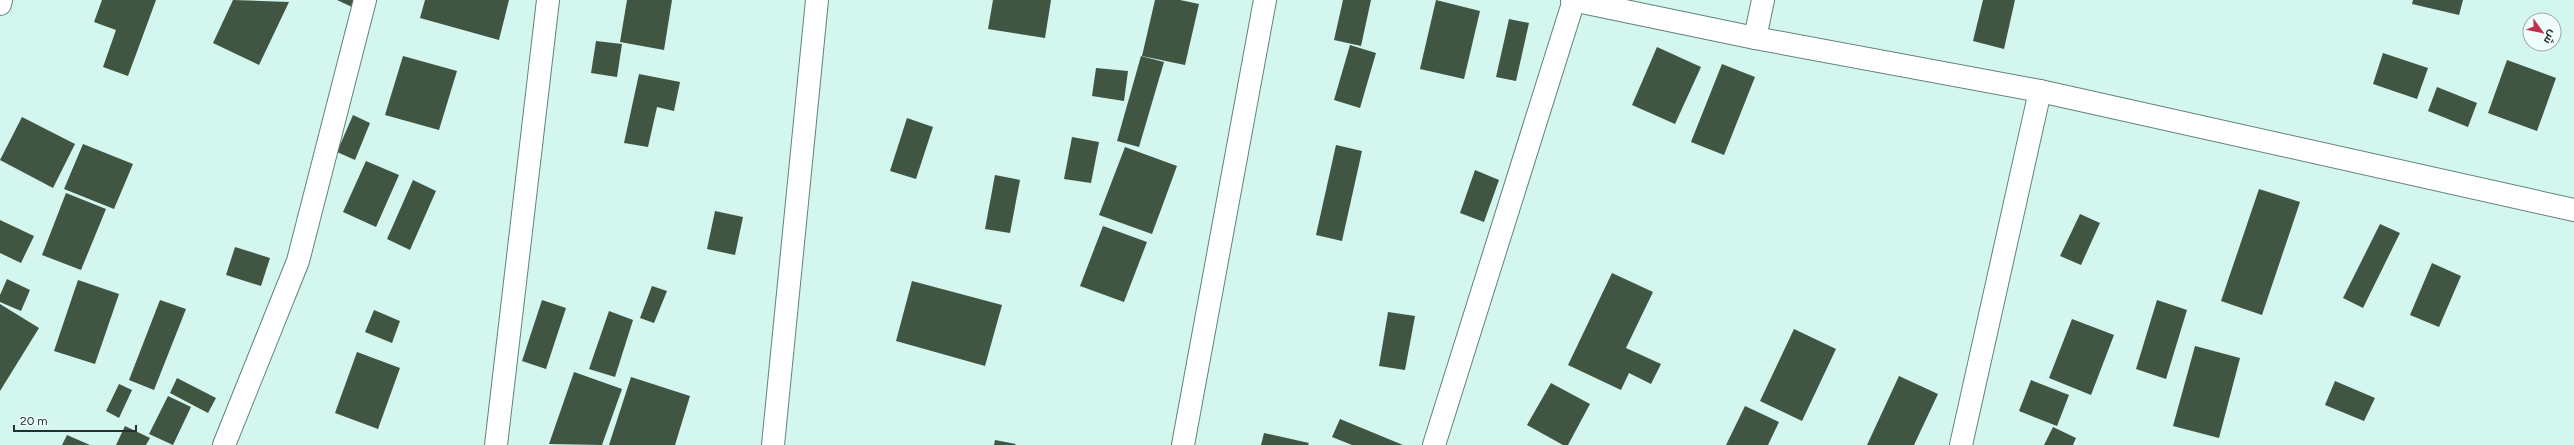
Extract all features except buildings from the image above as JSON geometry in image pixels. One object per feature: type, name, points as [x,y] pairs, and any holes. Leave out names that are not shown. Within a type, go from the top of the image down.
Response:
[{"type":"street","points":[[0,4],[1,0]]},
{"type":"street","points":[[224,445],[298,261],[365,0]]},
{"type":"street","points":[[496,445],[548,0]]},
{"type":"street","points":[[773,445],[817,0]]},
{"type":"street","points":[[1183,445],[1265,0]]},
{"type":"street","points":[[1434,445],[1573,0],[1755,38],[2040,91],[2574,210]]},
{"type":"street","points":[[1755,38],[1763,0]]},
{"type":"street","points":[[1961,445],[2040,91]]}]
